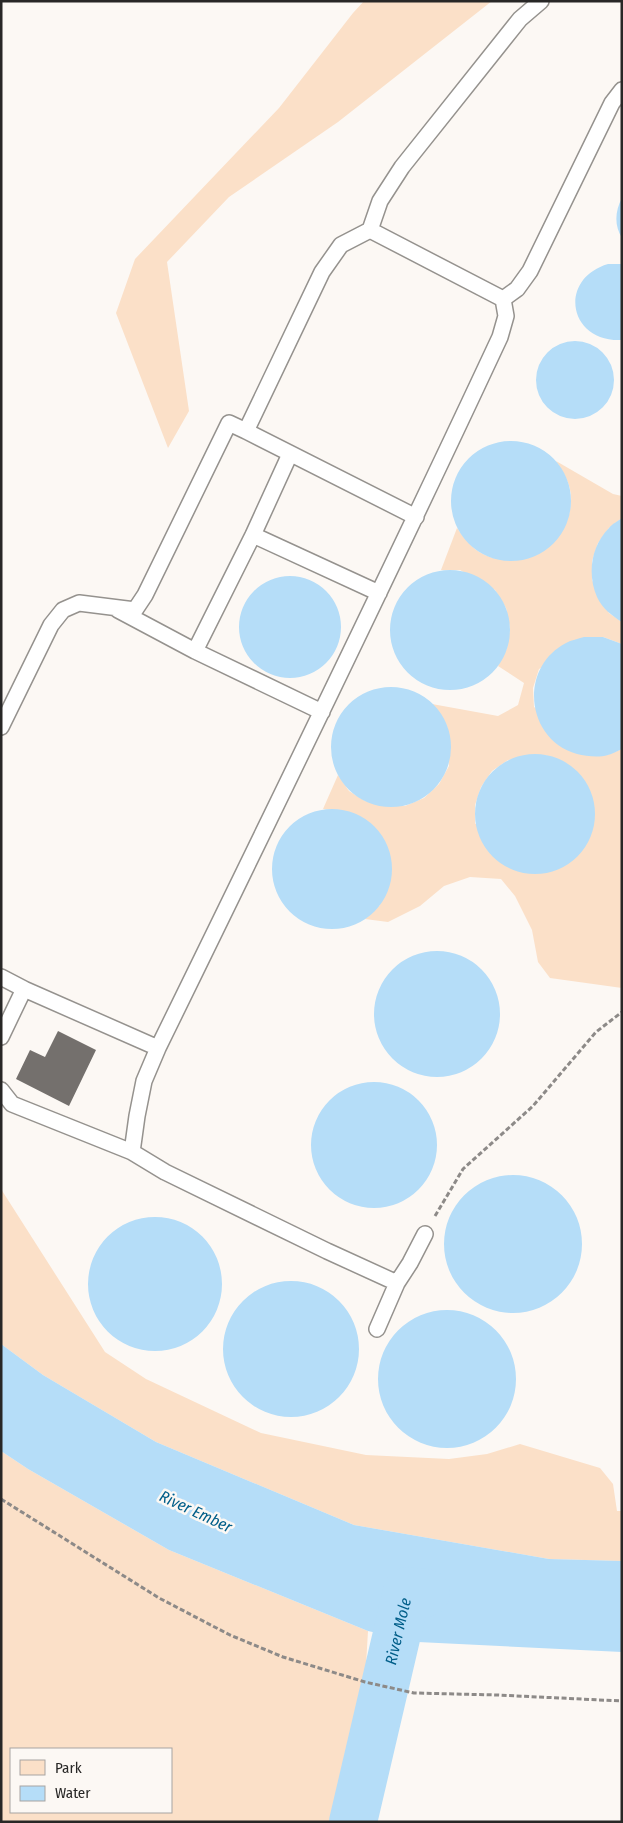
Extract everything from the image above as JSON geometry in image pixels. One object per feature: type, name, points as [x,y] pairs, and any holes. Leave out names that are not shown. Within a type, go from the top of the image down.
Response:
[{"type":"lane","points":[[246,431],[322,272],[341,245],[370,230],[380,201],[402,166],[520,19],[541,1]]},
{"type":"lane","points":[[503,299],[517,289],[530,271],[612,103],[622,90]]},
{"type":"lane","points":[[370,230],[503,299]]},
{"type":"lane","points":[[132,1152],[144,1081],[158,1048],[322,712],[500,337],[506,316],[503,299]]},
{"type":"lane","points":[[1,727],[51,625],[63,610],[79,603],[135,610],[145,595],[229,423],[416,516]]},
{"type":"lane","points":[[195,651],[253,535],[290,454]]},
{"type":"lane","points":[[253,535],[379,593]]},
{"type":"lane","points":[[110,606],[195,651],[322,712]]},
{"type":"lane","points":[[1,977],[158,1048]]},
{"type":"lane","points":[[1,1036],[24,989]]},
{"type":"lane","points":[[1,1090],[12,1104],[132,1152],[166,1172],[397,1283]]},
{"type":"lane","points":[[377,1329],[397,1283],[425,1234]]},
{"type":"path","points":[[425,1234],[463,1170],[533,1106],[596,1032],[622,1012]]},
{"type":"path","points":[[1,1499],[159,1598],[230,1635],[283,1657],[365,1682],[414,1693],[497,1694],[622,1701]]},
{"type":"green space","points":[[364,1],[492,1],[338,122],[229,197],[167,262],[189,411],[168,448],[116,313],[135,259],[279,108]]},
{"type":"green space","points":[[556,461],[613,494],[622,496],[622,518],[609,528],[598,543],[592,561],[592,580],[609,613],[622,622],[622,644],[603,637],[539,669],[533,688],[534,707],[607,755],[622,749],[622,988],[550,978],[538,962],[532,930],[515,896],[501,879],[470,877],[444,886],[420,906],[388,922],[365,919],[380,905],[342,810],[323,809],[338,775],[349,791],[365,801],[405,806],[424,798],[439,784],[449,766],[447,726],[432,704],[498,716],[518,705],[524,683],[498,666],[507,648],[510,628],[506,608],[495,590],[460,570],[441,570],[457,528],[477,550],[500,560],[530,557],[543,551],[554,542],[568,516],[571,501],[569,485]],"holes":[[[545,755],[564,762],[580,775],[475,824],[475,805],[481,787],[492,771],[508,760]]]},
{"type":"green space","points":[[1,1189],[105,1352],[146,1379],[261,1433],[366,1455],[449,1459],[487,1454],[520,1444],[600,1468],[613,1484],[617,1511],[622,1511],[622,1561],[549,1559],[354,1525],[156,1442],[43,1375],[1,1344]]},
{"type":"green space","points":[[1,1451],[28,1469],[169,1550],[368,1631],[365,1682],[334,1822],[1,1822]]},
{"type":"water","points":[[622,198],[622,238],[616,218]]},
{"type":"water","points":[[608,264],[622,264],[622,340],[603,338],[589,331],[580,320],[576,308],[576,295],[581,282],[592,272]]},
{"type":"water","points":[[575,341],[590,344],[602,353],[611,365],[614,380],[611,395],[602,407],[590,416],[575,419],[560,416],[548,407],[539,395],[536,380],[539,365],[548,353],[560,344]]},
{"type":"water","points":[[511,441],[523,442],[534,446],[544,451],[553,459],[561,468],[566,478],[570,489],[570,513],[566,524],[561,534],[553,543],[544,551],[534,556],[523,560],[511,561],[499,560],[488,556],[478,551],[469,543],[461,534],[456,524],[452,513],[451,501],[452,489],[456,478],[461,468],[469,459],[478,451],[488,446],[499,442]]},
{"type":"water","points":[[622,518],[622,622],[602,605],[597,597],[592,579],[592,561],[603,535]]},
{"type":"water","points":[[450,570],[462,571],[473,575],[483,580],[492,588],[500,597],[505,607],[509,618],[509,642],[505,653],[500,663],[492,672],[483,680],[473,685],[462,689],[450,690],[438,689],[427,685],[417,680],[408,672],[400,663],[395,653],[391,642],[390,630],[391,618],[395,607],[400,597],[408,588],[417,580],[427,575],[438,571]]},
{"type":"water","points":[[290,576],[309,580],[326,591],[337,608],[341,627],[337,646],[326,663],[309,674],[290,678],[271,674],[254,663],[243,646],[239,627],[243,608],[254,591],[271,580]]},
{"type":"water","points":[[584,637],[603,637],[622,644],[622,749],[604,756],[577,754],[560,746],[547,734],[538,719],[534,703],[535,685],[540,669],[551,654],[568,642]]},
{"type":"water","points":[[391,687],[403,688],[414,692],[424,697],[433,705],[441,714],[446,724],[450,735],[450,759],[446,770],[441,780],[433,789],[424,797],[414,802],[403,806],[391,807],[379,806],[368,802],[358,797],[349,789],[341,780],[336,770],[332,759],[331,747],[332,735],[336,724],[341,714],[349,705],[358,697],[368,692],[379,688]]},
{"type":"water","points":[[535,754],[547,755],[558,759],[568,764],[577,772],[585,781],[590,791],[594,802],[594,826],[590,837],[585,847],[577,856],[568,864],[558,869],[547,873],[535,874],[523,873],[512,869],[502,864],[493,856],[485,847],[480,837],[476,826],[475,814],[476,802],[480,791],[485,781],[493,772],[502,764],[512,759],[523,755]]},
{"type":"water","points":[[332,809],[344,810],[355,814],[365,819],[374,827],[382,836],[387,846],[391,857],[391,881],[387,892],[382,902],[374,911],[365,919],[355,924],[344,928],[332,929],[320,928],[309,924],[299,919],[290,911],[282,902],[277,892],[273,881],[272,869],[273,857],[277,846],[282,836],[290,827],[299,819],[309,814],[320,810]]},
{"type":"water","points":[[437,951],[461,956],[472,961],[482,969],[490,979],[495,990],[500,1014],[495,1038],[490,1049],[482,1059],[472,1067],[461,1072],[437,1077],[413,1072],[402,1067],[392,1059],[384,1049],[379,1038],[374,1014],[379,990],[384,979],[392,969],[402,961],[413,956]]},
{"type":"water","points":[[374,1082],[398,1087],[418,1101],[432,1121],[437,1145],[432,1169],[418,1189],[398,1203],[374,1208],[350,1203],[330,1189],[316,1169],[311,1145],[316,1121],[330,1101],[350,1087]]},
{"type":"water","points":[[513,1175],[527,1176],[540,1180],[552,1186],[562,1195],[571,1205],[577,1217],[581,1230],[581,1258],[577,1271],[571,1283],[562,1293],[552,1302],[540,1308],[527,1312],[513,1313],[499,1312],[486,1308],[474,1302],[464,1293],[455,1283],[449,1271],[445,1258],[444,1244],[445,1230],[449,1217],[455,1205],[464,1195],[474,1186],[486,1180],[499,1176]]},
{"type":"water","points":[[155,1217],[181,1222],[192,1228],[202,1237],[211,1247],[217,1258],[222,1284],[217,1310],[211,1321],[202,1331],[192,1340],[181,1346],[155,1351],[129,1346],[118,1340],[108,1331],[99,1321],[93,1310],[88,1284],[93,1258],[99,1247],[108,1237],[118,1228],[129,1222]]},
{"type":"water","points":[[291,1281],[317,1287],[339,1301],[353,1323],[359,1349],[353,1375],[339,1397],[317,1411],[291,1417],[265,1411],[243,1397],[229,1375],[223,1349],[229,1323],[243,1301],[265,1287]]},
{"type":"water","points":[[447,1310],[473,1315],[496,1330],[511,1353],[516,1379],[511,1405],[496,1428],[473,1443],[447,1448],[421,1443],[398,1428],[383,1405],[378,1379],[383,1353],[398,1330],[421,1315]]},
{"type":"water","name":"River Ember","points":[[1,1344],[43,1375],[156,1442],[354,1525],[549,1559],[622,1561],[622,1652],[418,1642],[368,1631],[169,1550],[28,1469],[1,1451]]},
{"type":"building","points":[[58,1031],[96,1050],[69,1106],[16,1079],[30,1050],[45,1057]]},
{"type":"waterway","name":"River Mole","points":[[353,1822],[407,1591],[426,1593]]}]
